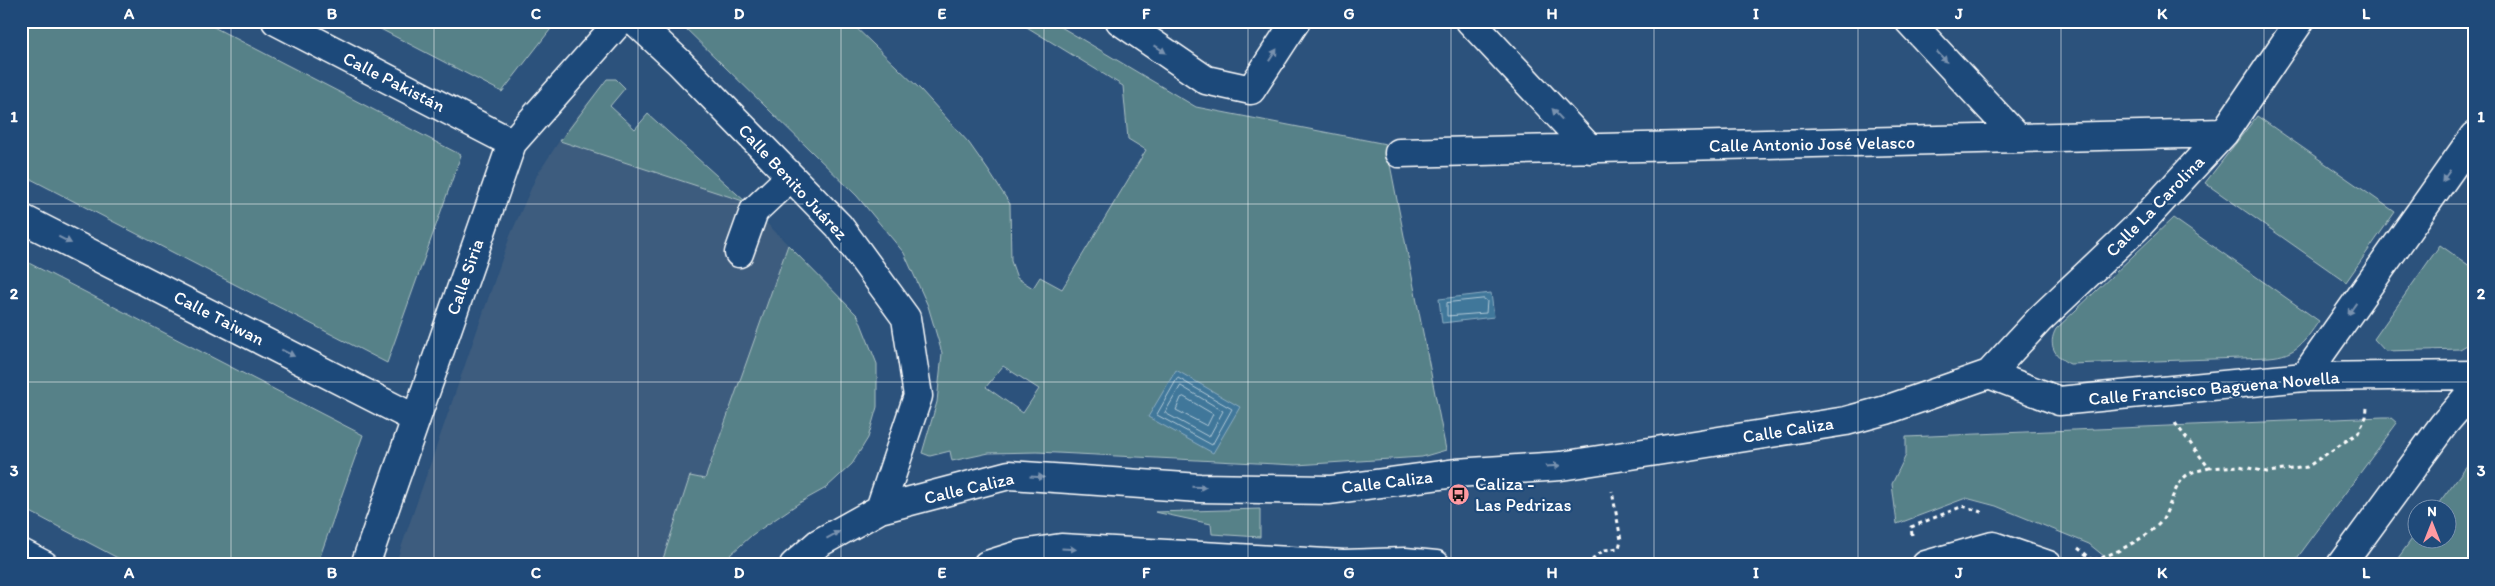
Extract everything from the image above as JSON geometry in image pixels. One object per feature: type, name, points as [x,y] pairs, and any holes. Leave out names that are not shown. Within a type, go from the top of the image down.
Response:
[{"type":"street","name":"Calle Pakistán","points":[[276,21],[512,143]]},
{"type":"street","name":"Calle Siria","points":[[365,565],[512,143],[620,21]]},
{"type":"street","name":"Calle Benito Juárez","points":[[635,21],[679,62],[839,226],[906,318],[918,396],[880,509]]},
{"type":"street","points":[[1120,21],[1206,80],[1251,90],[1296,21]]},
{"type":"street","points":[[1470,21],[1590,150]]},
{"type":"street","points":[[1909,21],[2018,138]]},
{"type":"street","name":"Calle La Carolina","points":[[1989,374],[2040,320],[2137,227],[2224,133],[2300,21]]},
{"type":"street","name":"Calle Antonio José Velasco","points":[[1399,153],[1590,150],[2224,133]]},
{"type":"street","points":[[2304,377],[2474,136]]},
{"type":"street","points":[[739,253],[754,210],[790,177]]},
{"type":"street","name":"Calle Taiwan","points":[[21,218],[416,418]]},
{"type":"street","name":"Calle Francisco Baguena Novella","points":[[1989,374],[2059,401],[2304,377],[2368,378],[2474,375]]},
{"type":"street","name":"Calle Caliza","points":[[799,563],[819,543],[880,509],[1008,475],[1200,488],[1330,490],[1456,473],[1561,466],[1846,421],[1886,410],[1989,374]]},
{"type":"street","points":[[2341,565],[2444,424],[2474,389]]},
{"type":"street","points":[[1926,565],[1993,546],[2048,565]]},
{"type":"street","points":[[987,565],[1022,554],[1061,548],[1344,564],[1405,562],[1436,565]]},
{"type":"street","points":[[21,553],[44,565]]},
{"type":"path","points":[[2094,560],[2106,557],[2131,544],[2162,521],[2174,494],[2187,474],[2210,468],[2239,466],[2267,472],[2307,467],[2358,433],[2366,417],[2368,378]]},
{"type":"path","points":[[2169,390],[2175,426],[2210,468]]},
{"type":"path","points":[[1586,565],[1604,550],[1619,548],[1620,540],[1611,482]]},
{"type":"shaded area","points":[[607,79],[616,79],[625,88],[610,106],[635,129],[648,114],[746,202],[858,316],[877,364],[877,407],[868,438],[852,464],[826,488],[799,503],[752,535],[719,565],[395,565],[510,236],[537,175],[569,126]]},
{"type":"green space","points":[[28,21],[202,21],[461,155],[387,363],[21,174],[21,30]]},
{"type":"green space","points":[[365,21],[557,21],[502,92]]},
{"type":"green space","points":[[678,21],[849,21],[921,90],[969,143],[988,170],[1010,204],[1011,261],[1017,278],[1033,288],[1040,277],[1062,289],[1146,150],[1128,139],[1123,86],[1017,21],[1051,21],[1196,107],[1386,144],[1446,450],[1422,457],[1296,465],[1037,452],[989,453],[952,461],[950,451],[930,456],[922,453],[937,402],[942,353],[928,306],[904,253],[857,196]],"holes":[[[1003,366],[1039,389],[1023,413],[986,387]]]},
{"type":"green space","points":[[607,79],[616,79],[625,88],[610,106],[635,129],[648,114],[746,202],[560,141]]},
{"type":"green space","points":[[2257,116],[2395,212],[2346,282],[2205,183]]},
{"type":"green space","points":[[2173,218],[2319,321],[2304,341],[2287,353],[2269,357],[2070,364],[2060,358],[2054,350],[2052,340],[2056,329]]},
{"type":"green space","points":[[788,245],[858,316],[877,364],[877,407],[868,438],[852,464],[826,488],[799,503],[752,535],[719,565],[661,565],[690,476],[705,479]]},
{"type":"green space","points":[[2440,245],[2474,269],[2474,341],[2460,349],[2385,351],[2374,339]]},
{"type":"green space","points":[[21,259],[363,435],[317,565],[131,565],[21,507]]},
{"type":"green space","points":[[2390,417],[2397,423],[2292,565],[2115,565],[2089,544],[1996,506],[1966,498],[1897,524],[1892,484],[1906,455],[1906,437]]},
{"type":"green space","points":[[2474,456],[2474,565],[2393,565],[2408,544],[2408,548],[2458,548],[2458,498],[2442,498]]},
{"type":"green space","points":[[1260,509],[1260,537],[1212,534],[1211,524],[1155,512]]},
{"type":"water","points":[[1491,293],[1494,317],[1442,323],[1439,299]]},
{"type":"water","points":[[1176,370],[1240,407],[1213,453],[1148,417]]},
{"type":"place","name":"Caliza - Las Pedrizas","points":[[1459,494]]}]
